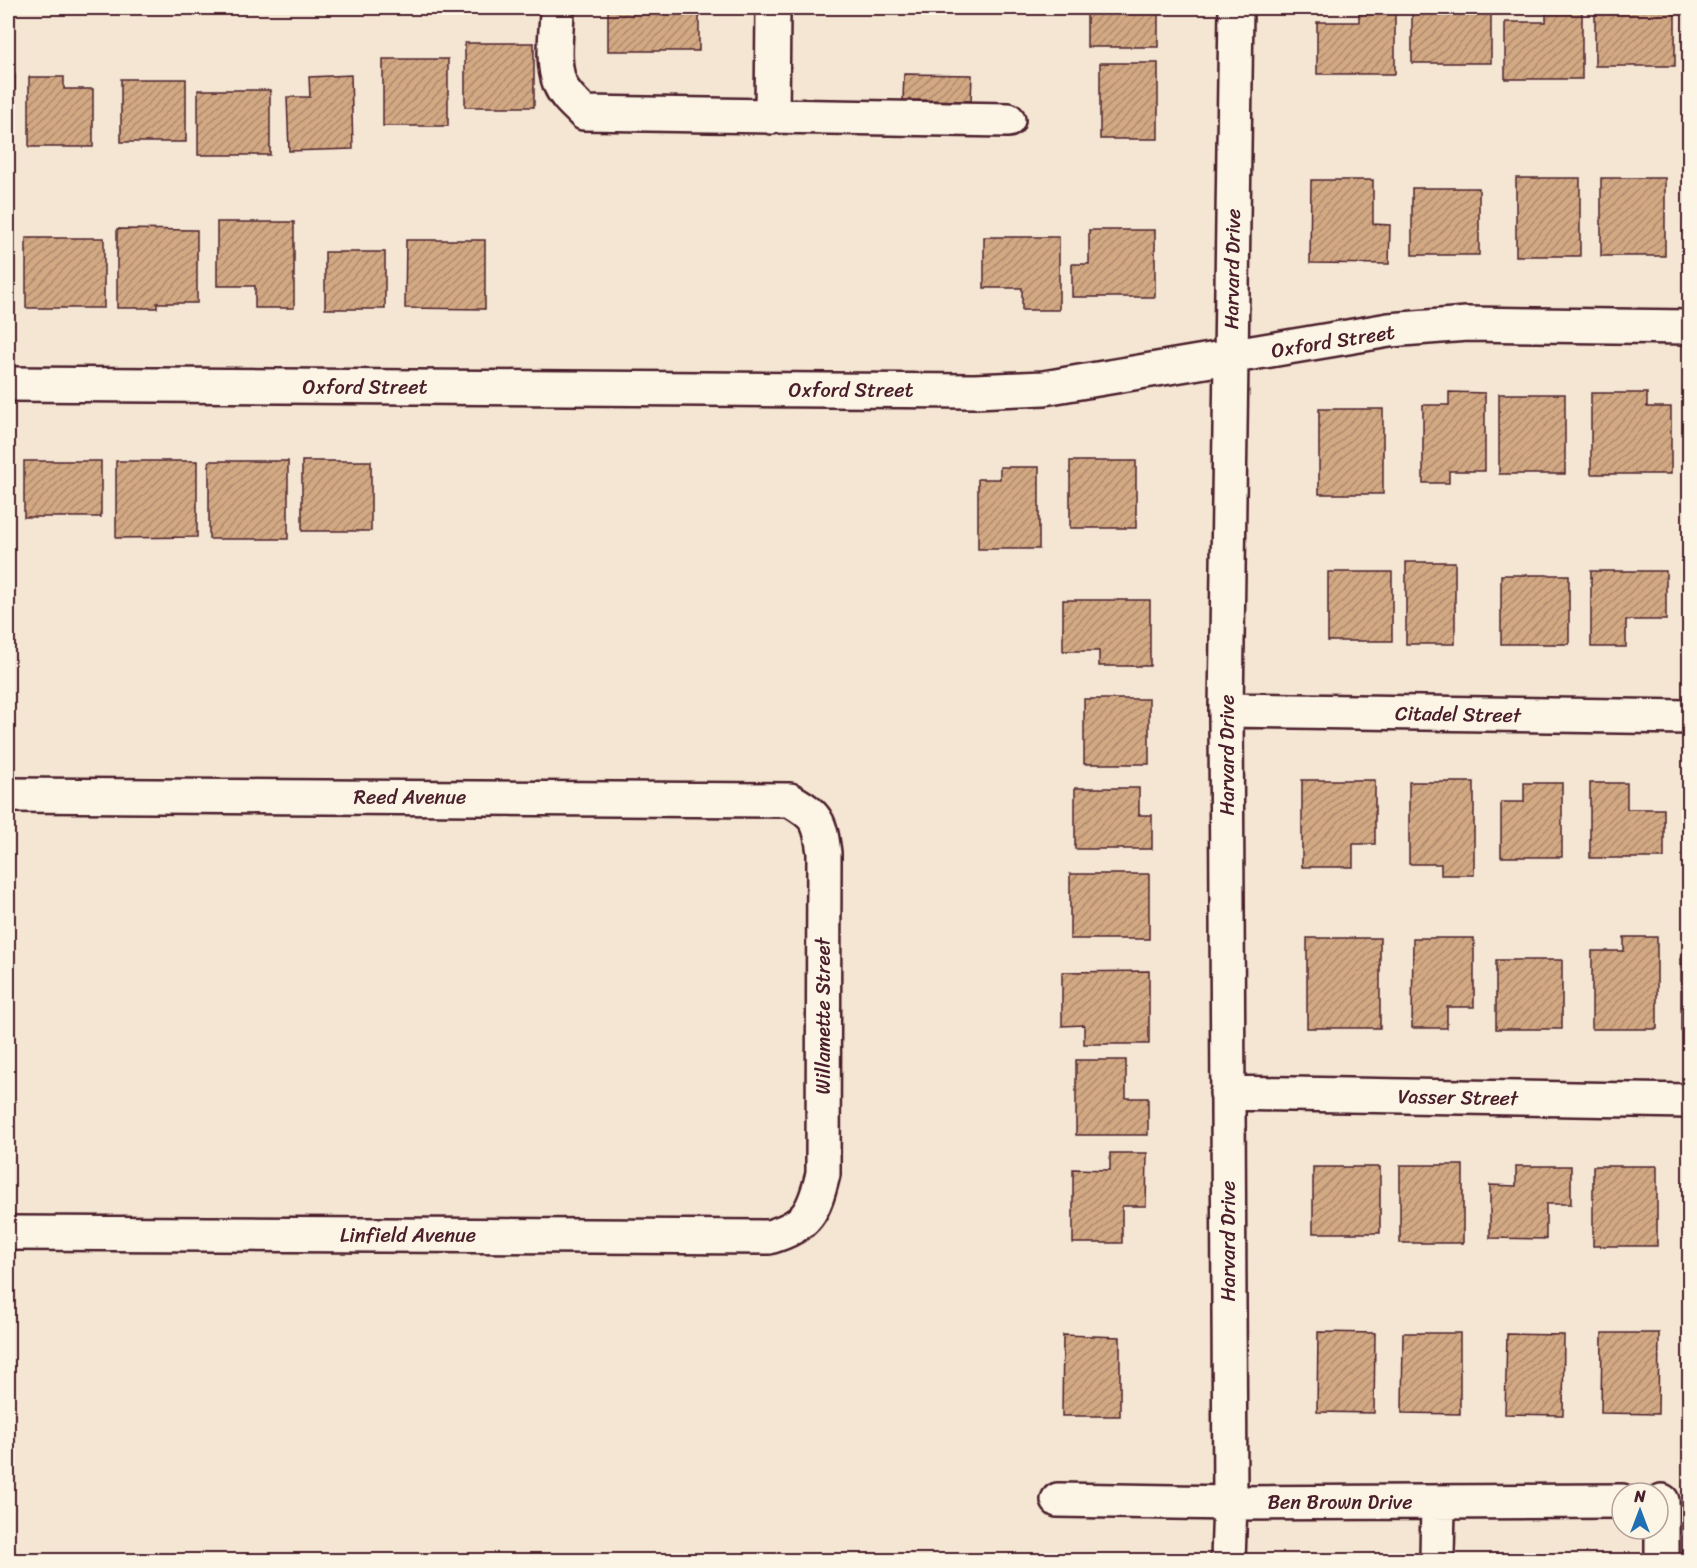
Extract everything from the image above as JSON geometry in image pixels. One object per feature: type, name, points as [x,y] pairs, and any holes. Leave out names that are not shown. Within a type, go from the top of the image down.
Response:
[{"type":"street","points":[[557,8],[556,67],[560,84],[569,99],[584,113],[1008,120]]},
{"type":"street","points":[[772,117],[773,8]]},
{"type":"street","name":"Harvard Drive","points":[[1228,1560],[1230,1503],[1226,710],[1236,8]]},
{"type":"street","name":"Oxford Street","points":[[8,384],[975,391],[1044,388],[1389,330],[1467,324],[1689,327]]},
{"type":"street","name":"Citadel Street","points":[[1226,710],[1689,717]]},
{"type":"street","name":"Reed Avenue","points":[[8,795],[765,799],[790,800],[810,811]]},
{"type":"street","name":"Willamette Street","points":[[804,1220],[816,1203],[823,1174],[824,853],[821,828],[810,811]]},
{"type":"street","name":"Vasser Street","points":[[1227,1093],[1689,1101]]},
{"type":"street","name":"Linfield Avenue","points":[[8,1233],[769,1237],[788,1232],[804,1220]]},
{"type":"street","name":"Ben Brown Drive","points":[[1058,1500],[1230,1503],[1610,1502]]},
{"type":"street","points":[[1437,1560],[1438,1502]]},
{"type":"street","points":[[1662,1560],[1665,1541]]},
{"type":"building","points":[[608,8],[699,8],[699,51],[608,51]]},
{"type":"building","points":[[1087,8],[1138,8],[1138,11],[1158,11],[1158,47],[1087,47]]},
{"type":"building","points":[[1359,8],[1395,8],[1395,74],[1317,74],[1317,22],[1359,22]]},
{"type":"building","points":[[1412,8],[1491,8],[1491,63],[1412,63]]},
{"type":"building","points":[[1546,8],[1582,8],[1582,79],[1505,79],[1505,22],[1546,22]]},
{"type":"building","points":[[1595,8],[1675,8],[1675,66],[1595,66]]},
{"type":"building","points":[[1688,28],[1690,28],[1690,81],[1688,81]]},
{"type":"building","points":[[465,43],[534,43],[534,107],[465,107]]},
{"type":"building","points":[[383,59],[448,59],[448,126],[383,126]]},
{"type":"building","points":[[1100,63],[1158,63],[1158,139],[1100,139]]},
{"type":"building","points":[[904,74],[972,75],[971,101],[903,100]]},
{"type":"building","points":[[8,75],[15,75],[15,140],[8,140]]},
{"type":"building","points":[[351,75],[353,149],[289,151],[287,97],[310,97],[309,77]]},
{"type":"building","points":[[29,77],[64,77],[64,89],[93,89],[93,147],[29,147]]},
{"type":"building","points":[[121,79],[186,79],[186,142],[121,142]]},
{"type":"building","points":[[198,90],[270,90],[270,155],[198,155]]},
{"type":"building","points":[[1516,178],[1580,178],[1580,256],[1516,256]]},
{"type":"building","points":[[1601,178],[1665,178],[1665,256],[1601,256]]},
{"type":"building","points":[[1311,180],[1373,180],[1373,224],[1390,225],[1389,264],[1310,263]]},
{"type":"building","points":[[1412,188],[1479,188],[1479,255],[1412,255]]},
{"type":"building","points":[[217,222],[294,222],[294,308],[255,308],[255,286],[217,286]]},
{"type":"building","points":[[117,229],[197,230],[197,303],[157,303],[157,308],[117,308]]},
{"type":"building","points":[[1089,230],[1155,230],[1155,297],[1072,297],[1072,264],[1089,264]]},
{"type":"building","points":[[984,237],[1059,237],[1059,310],[1022,310],[1022,288],[984,288]]},
{"type":"building","points":[[26,238],[104,238],[104,308],[26,308]]},
{"type":"building","points":[[406,240],[485,240],[485,309],[405,308]]},
{"type":"building","points":[[325,252],[385,252],[385,309],[325,309]]},
{"type":"building","points":[[1449,392],[1485,393],[1485,471],[1449,471],[1449,483],[1423,483],[1423,405],[1449,405]]},
{"type":"building","points":[[1591,393],[1647,393],[1647,407],[1671,407],[1671,474],[1591,474]]},
{"type":"building","points":[[1499,394],[1565,394],[1565,474],[1499,474]]},
{"type":"building","points":[[1319,409],[1383,409],[1383,494],[1319,494]]},
{"type":"building","points":[[24,461],[101,461],[101,517],[24,517]]},
{"type":"building","points":[[116,461],[197,461],[197,537],[116,538]]},
{"type":"building","points":[[209,461],[288,461],[288,539],[209,539]]},
{"type":"building","points":[[302,461],[371,461],[371,531],[302,531]]},
{"type":"building","points":[[1070,461],[1136,461],[1136,528],[1070,528]]},
{"type":"building","points":[[1000,467],[1039,467],[1039,549],[978,549],[978,479],[1000,479]]},
{"type":"building","points":[[1406,562],[1455,562],[1455,644],[1406,644]]},
{"type":"building","points":[[1591,571],[1666,571],[1666,620],[1626,620],[1626,647],[1591,647]]},
{"type":"building","points":[[1328,572],[1392,572],[1392,641],[1328,641]]},
{"type":"building","points":[[1501,575],[1569,575],[1569,644],[1501,644]]},
{"type":"building","points":[[1687,579],[1690,579],[1690,643],[1687,643]]},
{"type":"building","points":[[1063,600],[1150,600],[1150,666],[1099,666],[1099,651],[1063,651]]},
{"type":"building","points":[[1084,699],[1149,699],[1149,764],[1084,764]]},
{"type":"building","points":[[1302,780],[1375,780],[1375,844],[1353,844],[1353,867],[1302,867]]},
{"type":"building","points":[[1409,782],[1474,782],[1474,875],[1441,875],[1441,864],[1409,864]]},
{"type":"building","points":[[1524,783],[1562,783],[1562,857],[1501,857],[1501,802],[1524,802]]},
{"type":"building","points":[[1590,783],[1627,783],[1627,809],[1664,809],[1664,858],[1590,858]]},
{"type":"building","points":[[1687,787],[1690,787],[1690,863],[1687,863]]},
{"type":"building","points":[[1075,788],[1139,788],[1139,815],[1152,815],[1152,849],[1075,849]]},
{"type":"building","points":[[1070,874],[1149,874],[1149,939],[1070,939]]},
{"type":"building","points":[[1624,937],[1657,937],[1657,1029],[1592,1029],[1592,951],[1624,951]]},
{"type":"building","points":[[1307,938],[1380,938],[1380,1028],[1307,1028]]},
{"type":"building","points":[[1413,938],[1474,938],[1474,1007],[1447,1007],[1447,1028],[1412,1028]]},
{"type":"building","points":[[1681,953],[1690,953],[1690,1031],[1681,1031]]},
{"type":"building","points":[[1496,960],[1562,960],[1562,1029],[1496,1029]]},
{"type":"building","points":[[1149,971],[1149,1044],[1084,1044],[1084,1025],[1062,1026],[1062,972]]},
{"type":"building","points":[[1076,1060],[1126,1060],[1126,1098],[1148,1098],[1148,1135],[1076,1135]]},
{"type":"building","points":[[1110,1153],[1147,1153],[1146,1206],[1122,1206],[1122,1243],[1073,1243],[1073,1169],[1110,1170]]},
{"type":"building","points":[[1400,1165],[1463,1165],[1463,1243],[1400,1243]]},
{"type":"building","points":[[1516,1166],[1571,1166],[1571,1204],[1546,1204],[1546,1239],[1490,1238],[1490,1185],[1516,1186]]},
{"type":"building","points":[[1593,1166],[1657,1166],[1657,1246],[1593,1246]]},
{"type":"building","points":[[1313,1167],[1380,1167],[1380,1233],[1313,1233]]},
{"type":"building","points":[[1687,1170],[1690,1170],[1690,1247],[1687,1247]]},
{"type":"building","points":[[1318,1332],[1375,1333],[1374,1413],[1317,1412]]},
{"type":"building","points":[[1403,1333],[1460,1333],[1460,1414],[1402,1413]]},
{"type":"building","points":[[1602,1333],[1659,1333],[1658,1414],[1601,1413]]},
{"type":"building","points":[[1507,1334],[1564,1335],[1563,1415],[1505,1414]]},
{"type":"building","points":[[1063,1335],[1120,1337],[1120,1416],[1062,1416]]},
{"type":"building","points":[[1688,1337],[1690,1337],[1690,1417],[1687,1417]]}]
